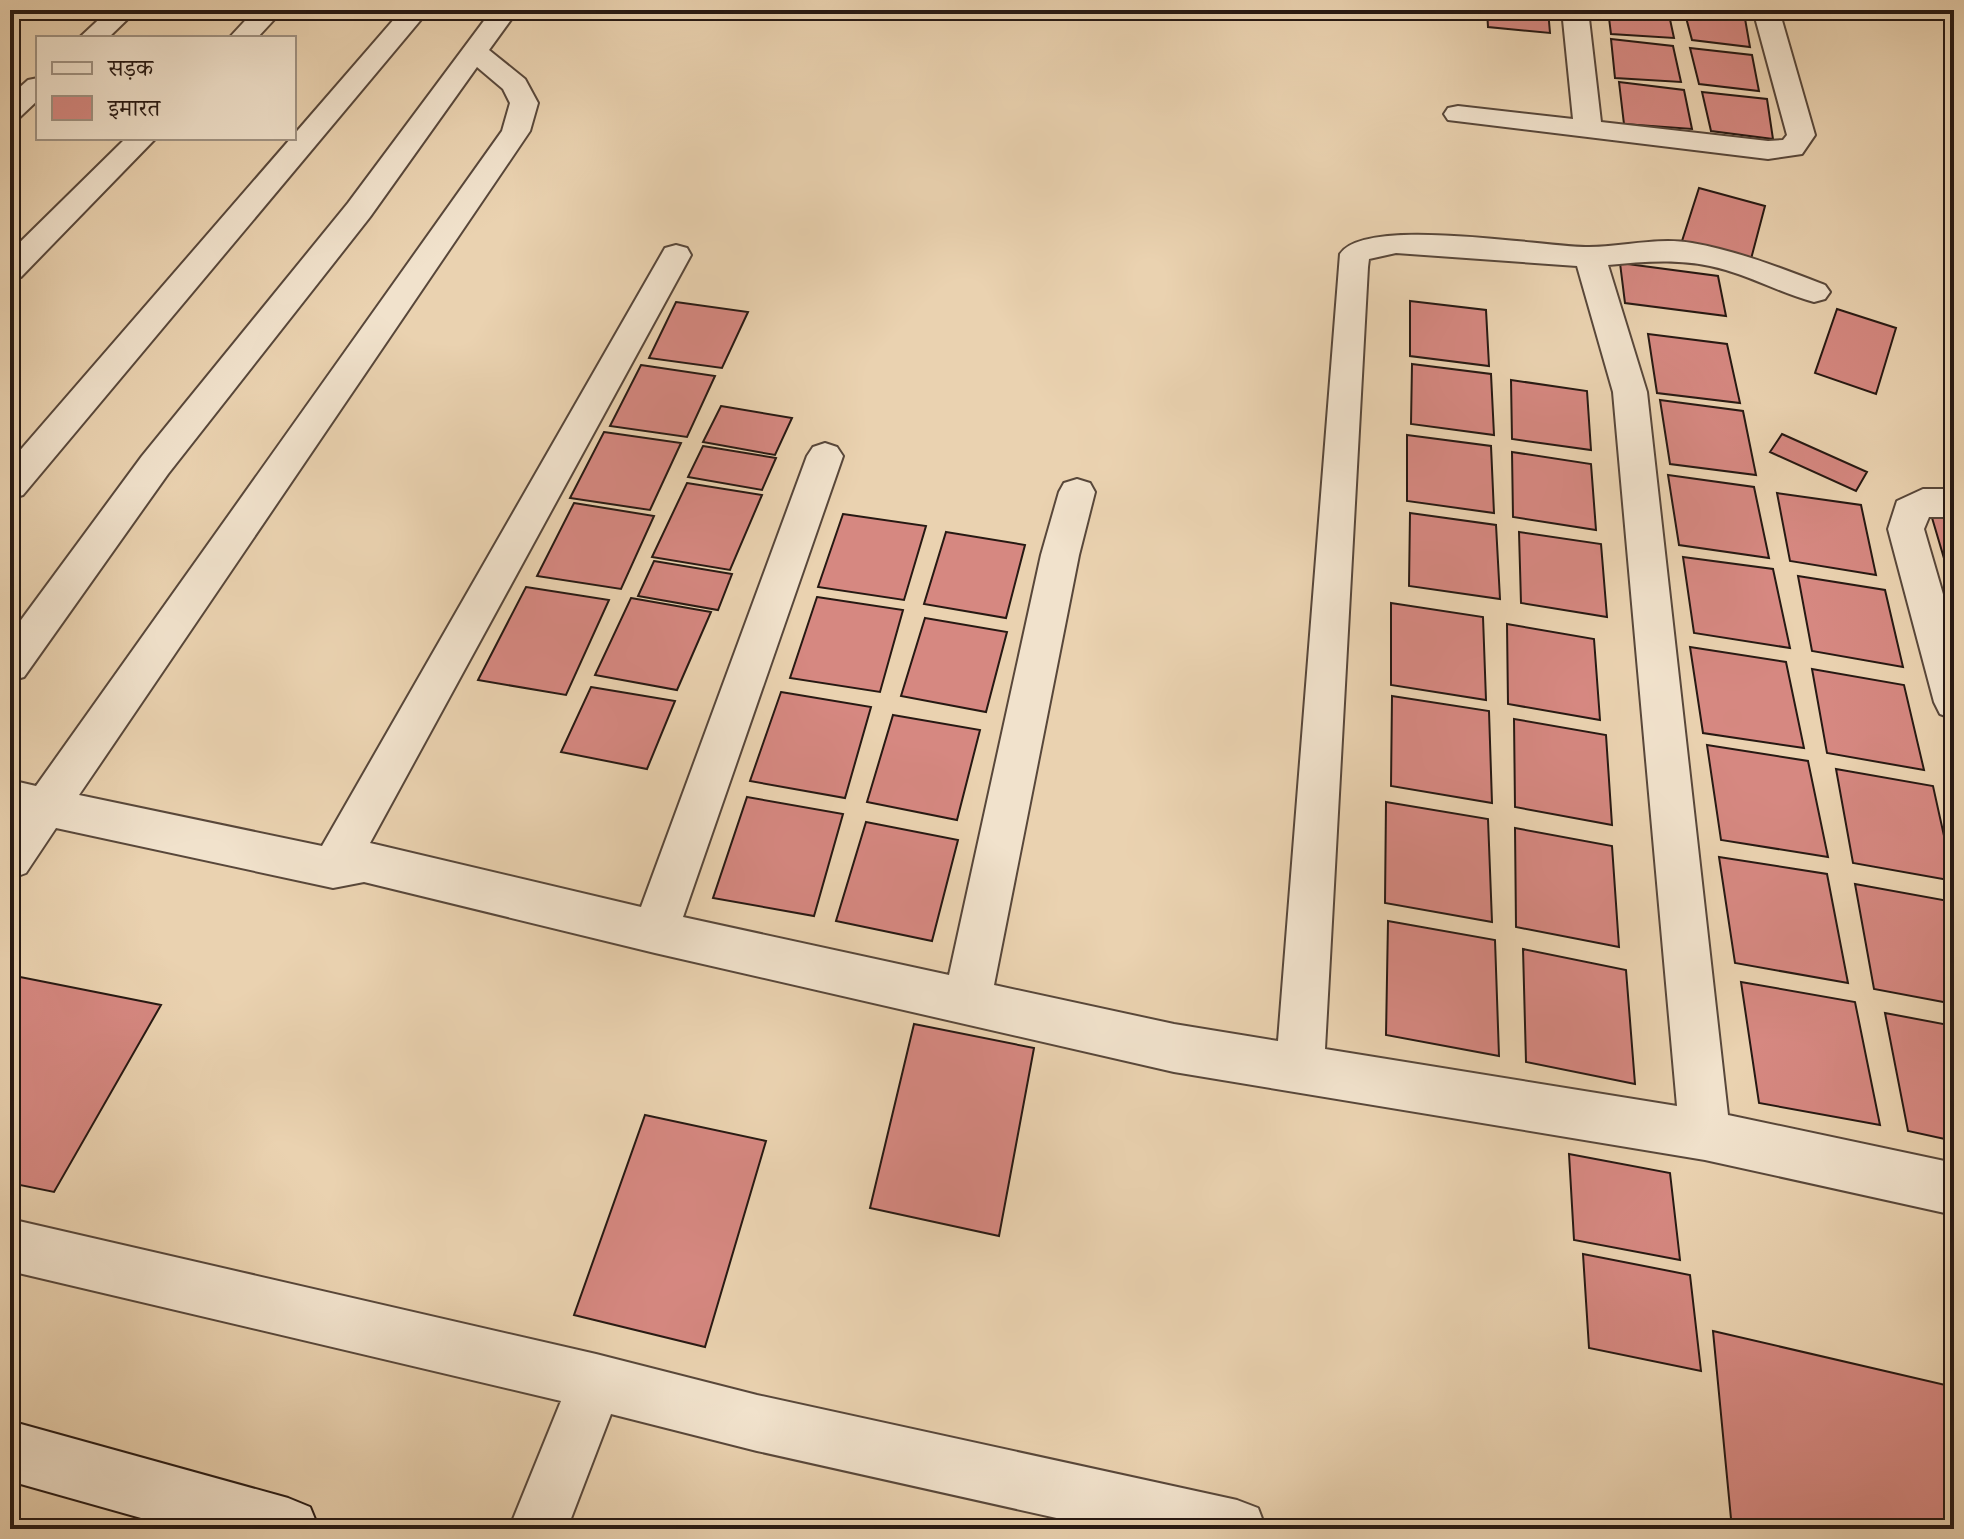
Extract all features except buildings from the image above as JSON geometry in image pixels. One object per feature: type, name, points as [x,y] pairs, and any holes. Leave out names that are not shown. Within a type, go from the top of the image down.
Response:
[{"type":"street","points":[[94,36],[124,10]]},
{"type":"street","points":[[244,36],[270,10]]},
{"type":"street","points":[[10,486],[416,10]]},
{"type":"street","points":[[10,665],[155,465],[359,210],[505,10]]},
{"type":"street","points":[[1575,10],[1588,129]]},
{"type":"street","points":[[1458,114],[1768,150],[1792,148],[1801,135],[1766,10]]},
{"type":"street","points":[[10,859],[29,803],[516,131],[524,103],[515,85],[473,50]]},
{"type":"street","points":[[10,111],[36,88]]},
{"type":"street","points":[[10,270],[140,140]]},
{"type":"street","points":[[1300,1070],[1355,254],[1369,246],[1396,243],[1590,257],[1652,251],[1689,252],[1734,262],[1814,292]]},
{"type":"street","points":[[333,868],[676,255]]},
{"type":"street","points":[[1590,257],[1630,392],[1705,1135]]},
{"type":"street","points":[[655,932],[825,456]]},
{"type":"street","points":[[967,1002],[1060,555],[1077,492]]},
{"type":"street","points":[[1954,503],[1923,503],[1910,511],[1906,529],[1954,702]]},
{"type":"street","points":[[29,803],[333,868],[364,862],[655,932],[1174,1048],[1705,1135],[1954,1189]]},
{"type":"street","points":[[10,1245],[596,1382],[757,1423],[1237,1529]]},
{"type":"street","points":[[538,1529],[596,1382]]},
{"type":"street","points":[[10,1451],[288,1529]]}]
